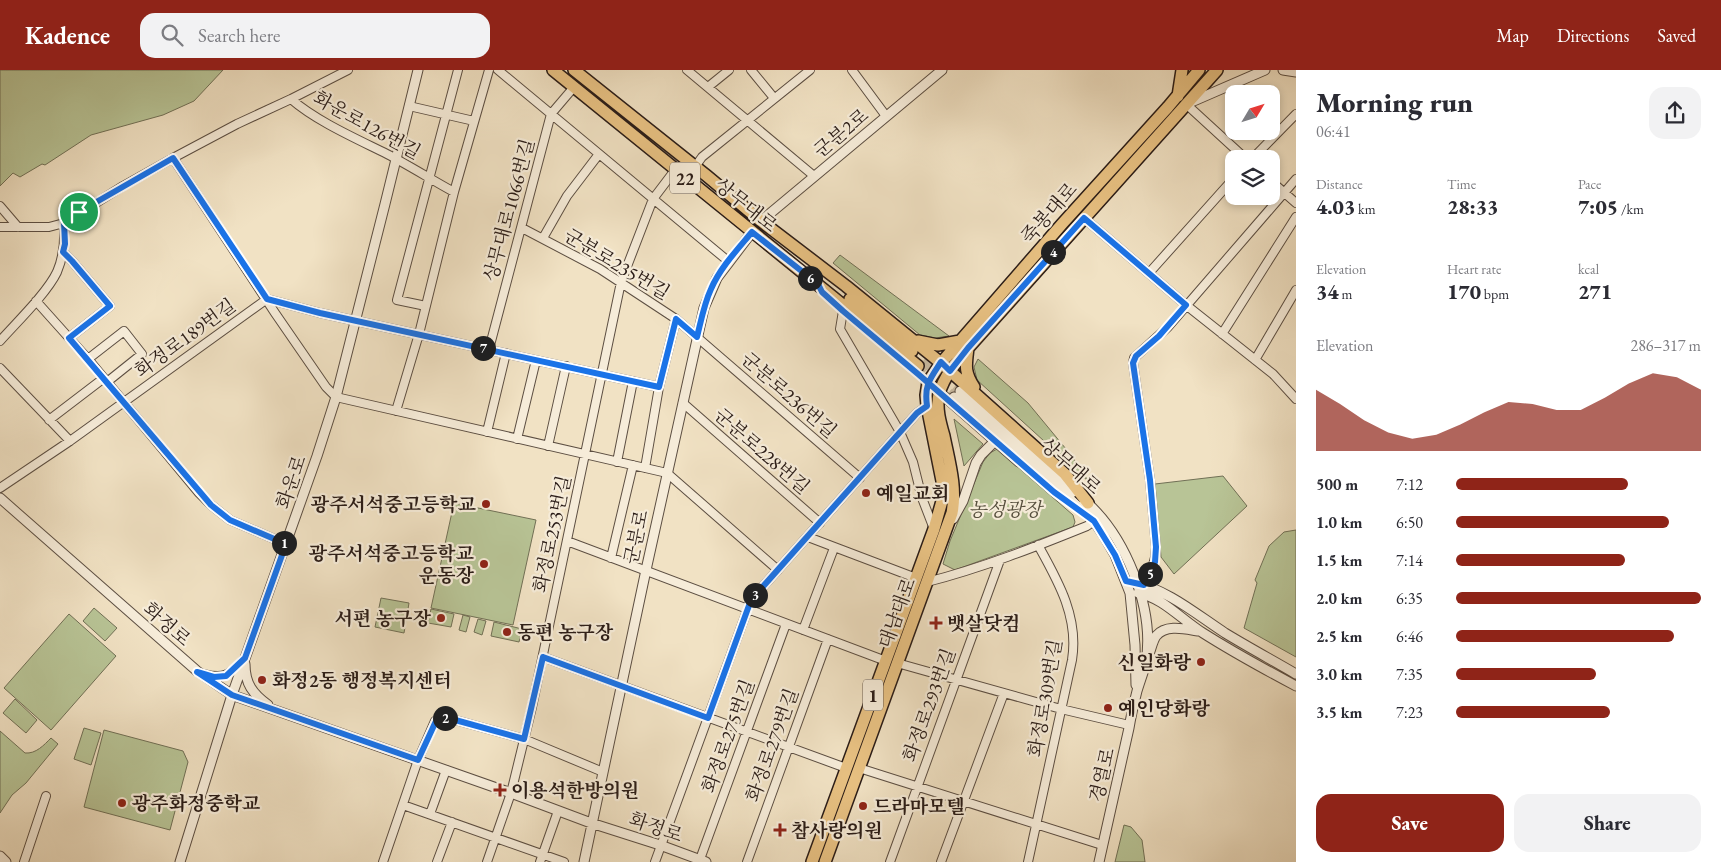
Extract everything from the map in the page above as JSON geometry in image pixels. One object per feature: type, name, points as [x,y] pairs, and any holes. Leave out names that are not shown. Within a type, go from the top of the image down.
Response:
[{"type":"main road","name":"상무대로","points":[[553,70],[752,232],[921,363],[825,278],[821,267],[761,221],[582,72]]},
{"type":"main road","points":[[1182,70],[1182,100]]},
{"type":"main road","name":"죽봉대로","points":[[928,382],[941,362],[964,345],[1084,218],[1167,125],[1199,70]]},
{"type":"main road","name":"죽봉대로","points":[[950,371],[964,345],[1062,224],[1168,107],[1182,100],[1217,70]]},
{"type":"main road","points":[[1167,125],[1169,117],[1175,109],[1173,106],[1168,107]]},
{"type":"main road","name":"22","points":[[821,267],[913,339],[950,371]]},
{"type":"main road","name":"22","points":[[818,284],[822,292],[843,311],[928,382]]},
{"type":"main road","points":[[913,339],[938,345],[964,345],[967,375],[982,399]]},
{"type":"main road","points":[[950,371],[1065,474],[1088,503]]},
{"type":"main road","name":"대남대로","points":[[825,862],[859,768],[892,662],[940,530],[954,502],[952,479],[939,415],[940,393],[950,371]]},
{"type":"main road","name":"대남대로","points":[[928,382],[927,406],[942,481],[940,530]]},
{"type":"main road","name":"대남대로","points":[[812,862],[846,768],[892,662]]},
{"type":"street","points":[[0,227],[49,227],[64,222],[173,158],[237,124],[291,100],[348,70]]},
{"type":"street","name":"화운로","points":[[180,862],[232,695],[317,456],[336,397],[418,70]]},
{"type":"street","name":"화운로126번길","points":[[426,306],[397,300],[458,70]]},
{"type":"street","points":[[396,411],[419,334],[454,192],[489,70]]},
{"type":"street","points":[[498,70],[728,262]]},
{"type":"street","points":[[687,70],[814,176]]},
{"type":"street","points":[[708,87],[729,70]]},
{"type":"street","points":[[751,70],[774,98]]},
{"type":"street","points":[[852,70],[886,116]]},
{"type":"street","name":"군분2로","points":[[761,221],[942,70]]},
{"type":"street","points":[[1236,150],[1182,100],[1265,70]]},
{"type":"street","points":[[1283,70],[1296,72]]},
{"type":"street","points":[[695,167],[702,157],[804,72]]},
{"type":"street","name":"상무대로1066번길","points":[[489,349],[551,114],[574,87]]},
{"type":"street","name":"화운로126번길","points":[[291,100],[334,126],[454,192]]},
{"type":"street","points":[[409,106],[474,121]]},
{"type":"street","points":[[1261,150],[1296,114]]},
{"type":"street","name":"군분로235번길","points":[[543,238],[567,196],[599,154]]},
{"type":"street","points":[[173,158],[326,387],[336,397],[667,473],[778,570]]},
{"type":"street","name":"화정로253번길","points":[[487,862],[511,793],[524,739],[622,282],[653,199],[675,170]]},
{"type":"street","points":[[1130,593],[1141,587],[1155,562],[1156,547],[1150,480],[1133,363],[1134,358],[1159,336],[1296,179]]},
{"type":"street","points":[[1149,273],[1225,188]]},
{"type":"street","points":[[1280,189],[1296,203]]},
{"type":"street","points":[[0,206],[18,228]]},
{"type":"street","points":[[1222,334],[1296,216]]},
{"type":"street","points":[[1084,218],[1186,305],[1273,374],[1296,398]]},
{"type":"street","points":[[0,341],[36,300],[57,272],[65,244],[64,222]]},
{"type":"street","name":"군분로235번길","points":[[522,228],[622,282],[676,319],[697,337]]},
{"type":"street","name":"군분로","points":[[584,862],[621,684],[704,308],[711,289],[728,262],[752,232]]},
{"type":"street","points":[[63,252],[110,306],[69,338]]},
{"type":"street","points":[[1255,360],[1296,290]]},
{"type":"street","points":[[267,299],[659,387]]},
{"type":"street","name":"화정로189번길","points":[[0,488],[70,441],[267,299]]},
{"type":"street","points":[[36,300],[211,505],[230,520],[286,544]]},
{"type":"street","points":[[1287,305],[1296,308]]},
{"type":"street","points":[[843,311],[840,329],[900,432],[913,462],[922,498],[940,530],[963,500],[976,463],[995,441]]},
{"type":"street","points":[[645,468],[659,387],[676,319]]},
{"type":"street","points":[[49,420],[142,354],[124,331],[88,359]]},
{"type":"street","name":"군분로236번길","points":[[697,337],[860,478]]},
{"type":"street","points":[[487,432],[506,353]]},
{"type":"street","points":[[518,439],[536,360]]},
{"type":"street","points":[[548,446],[566,366]]},
{"type":"street","points":[[0,368],[70,441]]},
{"type":"street","points":[[618,462],[633,381]]},
{"type":"street","name":"상무대로","points":[[928,382],[1054,492],[1094,521]]},
{"type":"street","name":"상무대로","points":[[1130,593],[1115,555],[1094,521],[957,394],[1088,503],[1116,539],[1141,587]]},
{"type":"street","name":"군분로228번길","points":[[683,403],[820,523]]},
{"type":"street","points":[[655,862],[751,600],[917,413],[927,406]]},
{"type":"street","points":[[611,558],[633,465]]},
{"type":"street","name":"화정로","points":[[0,498],[197,672],[232,695],[702,861]]},
{"type":"street","points":[[808,537],[922,580],[953,576],[1000,560],[1087,526],[1094,521]]},
{"type":"street","points":[[568,540],[786,624],[892,662],[1129,726]]},
{"type":"street","name":"화정로309번길","points":[[1028,862],[1072,660],[1074,639],[1064,594],[1038,545]]},
{"type":"street","points":[[804,630],[834,548]]},
{"type":"street","name":"화정로293번길","points":[[890,862],[1000,560]]},
{"type":"street","points":[[1126,581],[1169,596],[1227,634],[1296,674]]},
{"type":"street","points":[[1141,587],[1201,632],[1296,686]]},
{"type":"street","name":"경열로","points":[[1098,862],[1136,694],[1146,662],[1145,614],[1141,587]]},
{"type":"street","name":"경열로","points":[[1130,593],[1135,645],[1136,694]]},
{"type":"street","name":"화정로275번길","points":[[702,861],[786,624]]},
{"type":"street","points":[[1146,662],[1156,635],[1166,629],[1179,628],[1201,632]]},
{"type":"street","name":"화정로279번길","points":[[747,862],[828,639]]},
{"type":"street","points":[[543,657],[846,768]]},
{"type":"street","points":[[197,672],[214,677],[226,676],[245,658]]},
{"type":"street","points":[[245,658],[245,674],[250,688],[258,698],[276,711]]},
{"type":"street","points":[[941,862],[1004,693]]},
{"type":"street","points":[[383,862],[418,760],[438,719],[448,718],[524,739],[603,772]]},
{"type":"street","points":[[859,768],[1102,845]]},
{"type":"street","points":[[430,814],[446,770]]},
{"type":"street","points":[[24,862],[46,796]]},
{"type":"street","points":[[403,805],[496,837],[541,858],[564,862]]},
{"type":"street","points":[[541,858],[558,811]]},
{"type":"street","points":[[437,862],[452,822]]},
{"type":"street","points":[[0,856],[6,862]]},
{"type":"green space","points":[[0,70],[223,70],[194,101],[163,115],[91,135],[45,165],[42,164],[20,177],[13,173],[0,186]]},
{"type":"green space","points":[[840,255],[949,336],[935,338],[920,335],[833,263]]},
{"type":"green space","name":"농성광장","points":[[978,359],[1028,403],[1071,455],[1089,482],[977,380],[974,367]]},
{"type":"green space","name":"농성광장","points":[[954,419],[983,444],[964,466]]},
{"type":"green space","name":"농성광장","points":[[997,449],[1073,515],[1075,522],[1073,527],[955,570],[943,564],[950,541],[983,462],[990,453]]},
{"type":"green space","points":[[1223,476],[1247,506],[1174,574],[1161,557],[1155,484]]},
{"type":"green space","name":"광주서석중고등학교 운동장","points":[[454,503],[536,520],[513,625],[431,608]]},
{"type":"green space","points":[[1296,530],[1296,657],[1244,628],[1257,583],[1255,580],[1269,546],[1284,532]]},
{"type":"green space","points":[[381,598],[409,603],[404,633],[375,627]]},
{"type":"green space","points":[[94,608],[117,628],[105,641],[83,621]]},
{"type":"green space","name":"서편 농구장","points":[[431,609],[454,614],[451,627],[428,623]]},
{"type":"green space","points":[[69,614],[116,656],[51,730],[4,688]]},
{"type":"green space","points":[[463,615],[470,617],[466,632],[459,630]]},
{"type":"green space","points":[[478,619],[486,621],[482,635],[474,632]]},
{"type":"green space","name":"동편 농구장","points":[[494,622],[522,629],[519,642],[491,636]]},
{"type":"green space","points":[[15,699],[37,720],[26,733],[3,713]]},
{"type":"green space","points":[[84,728],[101,733],[91,765],[74,759]]},
{"type":"green space","points":[[104,730],[183,751],[188,762],[170,830],[84,807]]},
{"type":"green space","points":[[0,731],[25,753],[36,751],[51,738],[58,744],[26,783],[12,795],[0,813]]},
{"type":"green space","points":[[1124,825],[1131,827],[1142,840],[1145,862],[1115,862]]},
{"type":"tunnel","points":[[923,361],[960,391]]},
{"type":"tunnel","points":[[918,366],[954,397]]},
{"type":"place","name":"예일교회","points":[[866,493]]},
{"type":"place","name":"광주서석중고등학교","points":[[486,504]]},
{"type":"place","name":"광주서석중고등학교 운동장","points":[[484,564]]},
{"type":"place","name":"서편 농구장","points":[[441,618]]},
{"type":"place","name":"뱃살닷컴","points":[[936,623]]},
{"type":"place","name":"동편 농구장","points":[[507,632]]},
{"type":"place","name":"신일화랑","points":[[1201,662]]},
{"type":"place","name":"화정2동 행정복지센터","points":[[262,680]]},
{"type":"place","name":"예인당화랑","points":[[1108,708]]},
{"type":"place","name":"이용석한방의원","points":[[500,790]]},
{"type":"place","name":"광주화정중학교","points":[[122,803]]},
{"type":"place","name":"드라마모텔","points":[[863,806]]},
{"type":"place","name":"참사랑의원","points":[[780,830]]},
{"type":"route","points":[[79,212],[64,222],[65,244],[63,252],[110,306],[69,338],[211,505],[230,520],[286,544],[245,658],[226,676],[214,677],[197,672],[232,695],[418,760],[436,721],[442,718],[524,739],[543,657],[621,684],[708,718],[751,600],[917,413],[927,406],[928,382],[941,362],[950,371],[968,348],[1084,218],[1186,305],[1168,327],[1134,358],[1133,363],[1150,480],[1156,547],[1154,567],[1144,585],[1126,581],[1115,555],[1094,521],[1054,492],[928,382],[843,311],[822,292],[818,284],[752,232],[736,251],[712,286],[697,337],[676,319],[659,387],[320,313],[267,299],[173,158],[79,212]]}]
